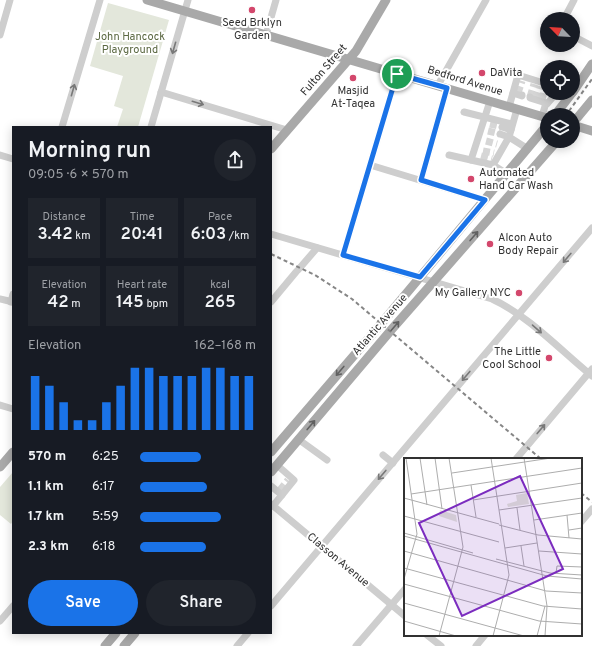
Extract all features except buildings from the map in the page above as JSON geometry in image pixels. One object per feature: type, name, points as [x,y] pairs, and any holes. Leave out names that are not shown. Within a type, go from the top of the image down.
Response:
[{"type":"main road","name":"Bedford Avenue","points":[[147,0],[540,115]]},
{"type":"main road","name":"Fulton Street","points":[[272,148],[356,51],[386,0]]},
{"type":"main road","points":[[580,80],[592,64]]},
{"type":"main road","points":[[580,115],[592,100]]},
{"type":"main road","points":[[580,127],[592,131]]},
{"type":"main road","name":"Atlantic Avenue","points":[[272,451],[540,134]]},
{"type":"main road","name":"Atlantic Avenue","points":[[274,469],[434,281],[551,148]]},
{"type":"main road","points":[[0,467],[12,453]]},
{"type":"main road","points":[[105,646],[115,634]]},
{"type":"main road","points":[[124,646],[134,634]]},
{"type":"street","points":[[0,35],[10,0]]},
{"type":"street","points":[[62,126],[100,0]]},
{"type":"street","points":[[151,126],[188,0]]},
{"type":"street","points":[[266,35],[276,0]]},
{"type":"street","points":[[421,180],[443,87],[486,0]]},
{"type":"street","points":[[568,12],[574,0]]},
{"type":"street","points":[[580,40],[592,46]]},
{"type":"street","points":[[343,255],[397,74]]},
{"type":"street","points":[[495,158],[500,145],[511,130],[513,108],[518,94],[518,75],[540,84]]},
{"type":"street","points":[[161,92],[287,130]]},
{"type":"street","points":[[538,100],[548,104],[551,100]]},
{"type":"street","points":[[532,113],[538,100]]},
{"type":"street","points":[[538,100],[541,108]]},
{"type":"street","points":[[473,154],[482,140],[490,101]]},
{"type":"street","points":[[464,112],[486,125],[511,130],[528,149]]},
{"type":"street","points":[[500,131],[511,130]]},
{"type":"street","points":[[449,155],[482,153]]},
{"type":"street","points":[[473,154],[495,158],[507,174]]},
{"type":"street","points":[[0,155],[12,159]]},
{"type":"street","points":[[370,165],[485,200]]},
{"type":"street","points":[[272,605],[592,228]]},
{"type":"street","points":[[272,234],[434,281],[506,305],[591,373],[517,458]]},
{"type":"street","points":[[272,301],[317,248]]},
{"type":"street","points":[[0,299],[12,302]]},
{"type":"street","points":[[0,405],[12,409]]},
{"type":"street","points":[[298,439],[327,460]]},
{"type":"street","points":[[383,454],[393,463]]},
{"type":"street","points":[[272,505],[276,491],[294,480],[274,469]]},
{"type":"street","name":"Classon Avenue","points":[[272,505],[404,615]]},
{"type":"street","points":[[582,521],[592,509]]},
{"type":"street","points":[[356,646],[404,590]]},
{"type":"street","points":[[0,621],[12,607]]},
{"type":"street","points":[[237,646],[247,634]]},
{"type":"street","points":[[429,636],[441,646]]},
{"type":"street","points":[[476,646],[484,636]]},
{"type":"green space","name":"John Hancock Playground","points":[[108,3],[169,20],[138,126],[117,126],[123,109],[114,106],[123,76],[90,66]]},
{"type":"green space","points":[[12,473],[11,524],[0,515],[0,487]]},
{"type":"tunnel","points":[[518,93],[522,81]]},
{"type":"tunnel","points":[[530,97],[534,84]]},
{"type":"tunnel","points":[[536,99],[540,86]]},
{"type":"tunnel","points":[[490,124],[502,127]]},
{"type":"tunnel","points":[[488,131],[500,134]]},
{"type":"tunnel","points":[[486,141],[497,144]]},
{"type":"tunnel","points":[[483,151],[494,153]]},
{"type":"tunnel","points":[[481,156],[492,159]]},
{"type":"tunnel","points":[[280,490],[288,480]]},
{"type":"railway","points":[[571,108],[592,79]]},
{"type":"railway","points":[[272,254],[315,275],[352,299],[540,458]]},
{"type":"railway","points":[[582,494],[592,502]]},
{"type":"place","name":"Seed Brklyn Garden","points":[[252,10]]},
{"type":"place","name":"DaVita","points":[[482,73]]},
{"type":"place","name":"Masjid At-Taqea","points":[[353,78]]},
{"type":"place","name":"Automated Hand Car Wash","points":[[471,179]]},
{"type":"place","name":"Alcon Auto Body Repair","points":[[490,244]]},
{"type":"place","name":"My Gallery NYC","points":[[519,293]]},
{"type":"place","name":"The Little Cool School","points":[[549,358]]},
{"type":"route","points":[[397,74],[447,88],[421,180],[485,200],[420,277],[343,255],[397,74]]}]
